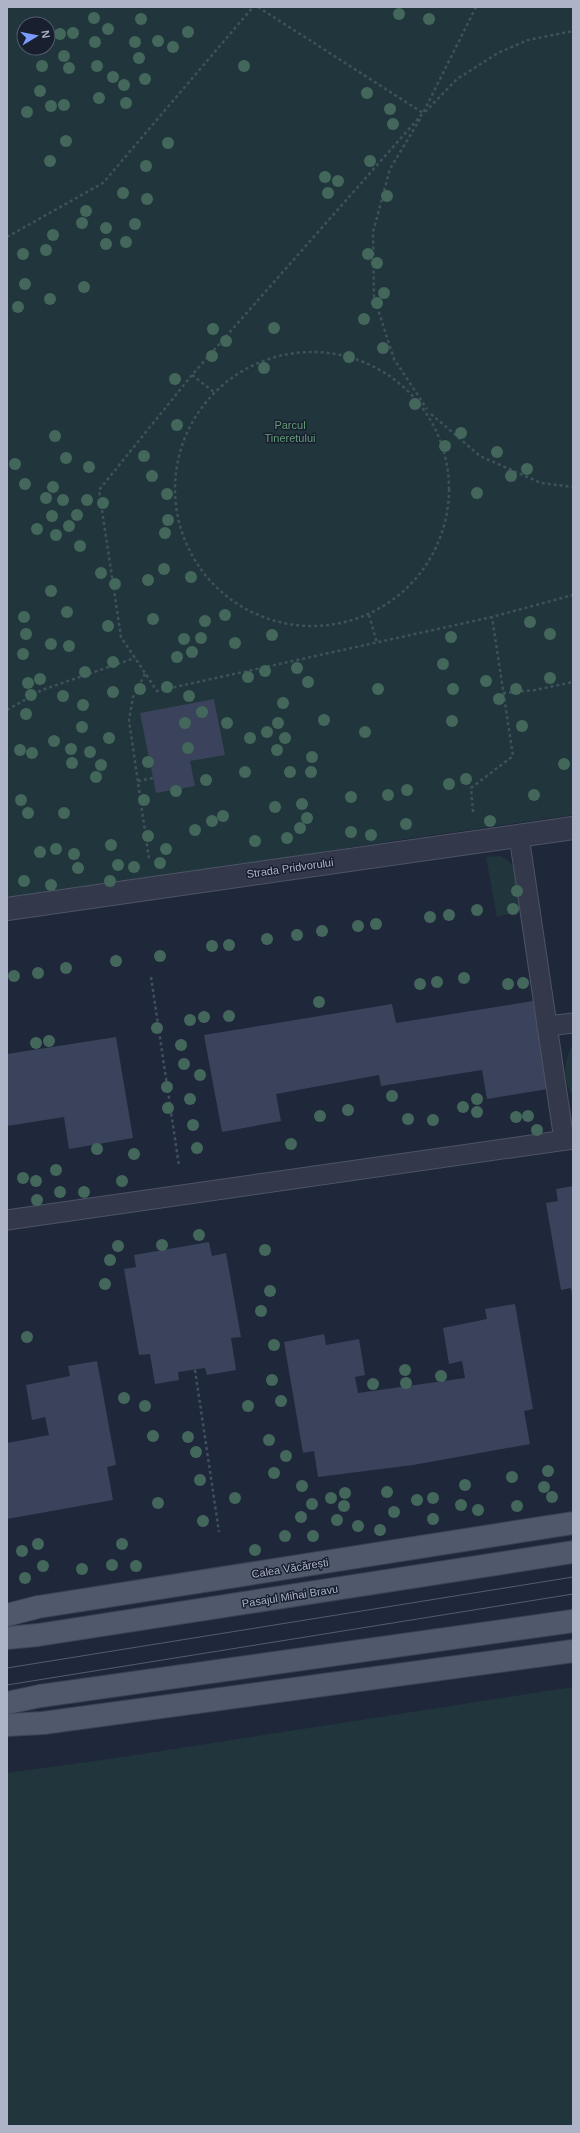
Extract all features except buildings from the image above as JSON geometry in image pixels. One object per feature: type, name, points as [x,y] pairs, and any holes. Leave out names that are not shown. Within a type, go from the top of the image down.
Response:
[{"type":"main road","name":"Calea Văcărești","points":[[7,1614],[38,1607],[573,1523]]},
{"type":"main road","name":"Pasajul Mihai Bravu","points":[[7,1638],[38,1635],[573,1552]]},
{"type":"main road","points":[[7,1703],[40,1696],[573,1621]]},
{"type":"main road","points":[[7,1725],[43,1723],[573,1651]]},
{"type":"street","name":"Strada Pridvorului","points":[[7,909],[573,828]]},
{"type":"lane","points":[[7,1220],[569,1139],[547,1026],[519,836]]},
{"type":"lane","points":[[547,1026],[573,1023]]},
{"type":"path","points":[[7,237],[103,183],[253,7]]},
{"type":"path","points":[[258,7],[423,113]]},
{"type":"path","points":[[476,7],[423,113],[390,169],[373,232],[374,297],[394,359],[430,413],[445,459],[448,506],[435,551],[407,589],[369,615],[323,627],[277,623],[234,604],[200,571],[181,532],[174,488],[181,445],[202,406],[234,376],[274,357],[317,352],[360,361],[398,383],[430,413],[480,456],[541,483],[573,487]]},
{"type":"path","points":[[573,31],[528,40],[498,53],[457,79],[423,113],[192,375],[99,490],[121,637],[157,691],[492,617],[573,595]]},
{"type":"path","points":[[192,375],[215,393]]},
{"type":"path","points":[[369,615],[377,642]]},
{"type":"path","points":[[474,815],[471,788],[513,756],[492,617]]},
{"type":"path","points":[[7,710],[42,690],[135,658]]},
{"type":"path","points":[[145,674],[133,696],[129,720],[153,888]]},
{"type":"path","points":[[503,693],[535,690],[573,682]]},
{"type":"path","points":[[138,781],[153,778]]},
{"type":"path","points":[[151,977],[183,1194]]},
{"type":"path","points":[[195,1370],[219,1532]]},
{"type":"green space","name":"Parcul Tineretului","points":[[7,7],[573,7],[573,815],[398,840],[7,902]]},
{"type":"green space","points":[[500,856],[507,860],[515,870],[519,883],[522,904],[516,912],[497,917],[486,857]]},
{"type":"green space","points":[[573,1047],[573,1096],[567,1085],[565,1066],[568,1054]]},
{"type":"green space","points":[[573,1687],[573,2126],[7,2126],[7,1773],[123,1757]]},
{"type":"tram line","points":[[7,1668],[573,1577]]},
{"type":"tram line","points":[[7,1685],[573,1594]]}]
